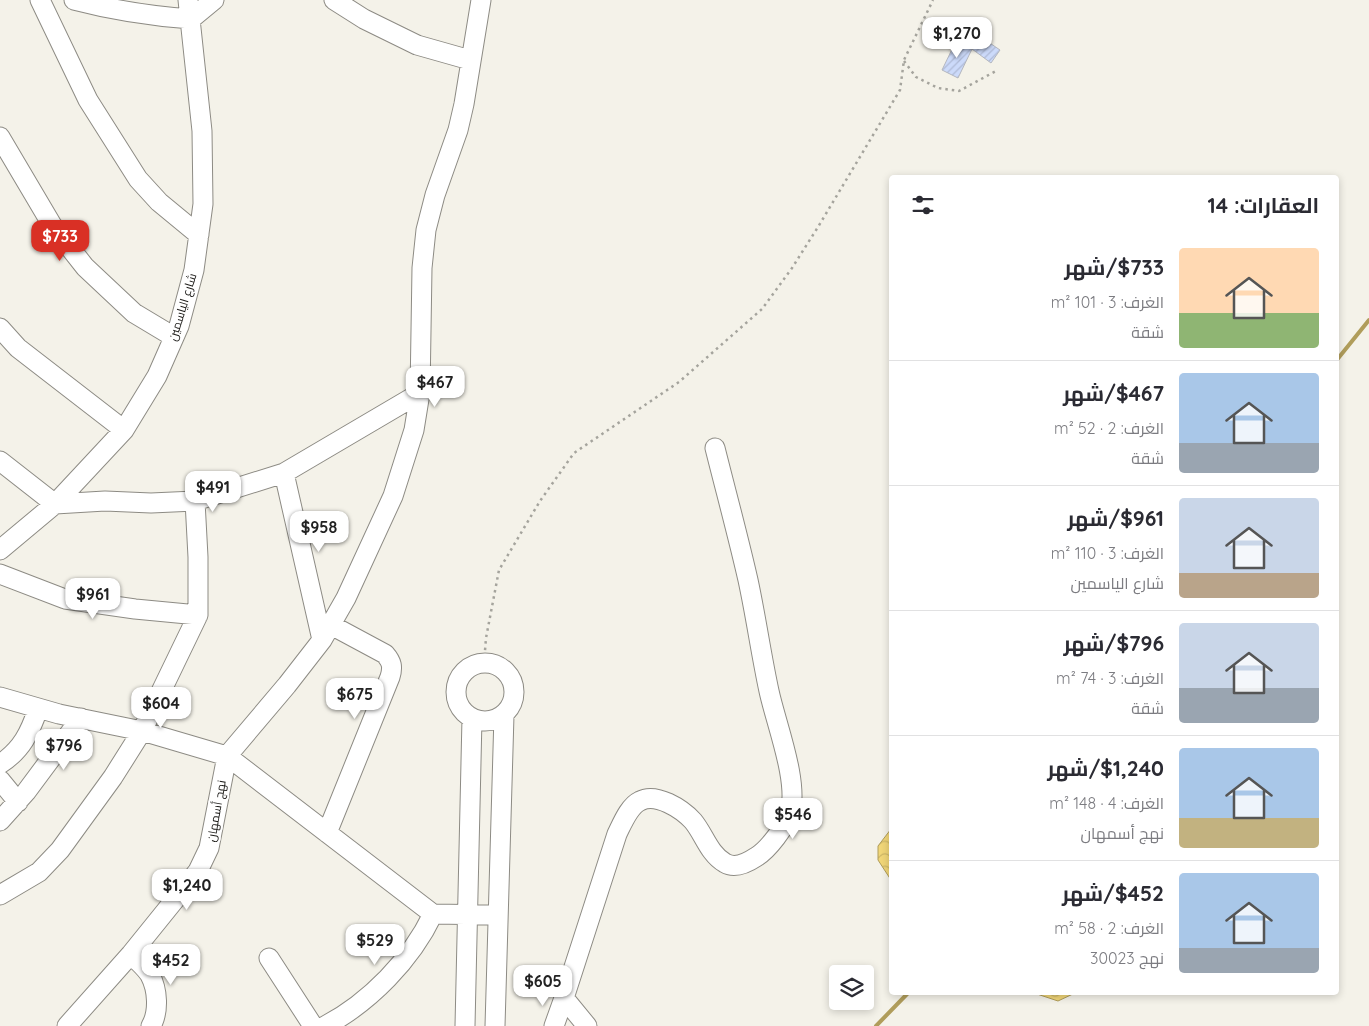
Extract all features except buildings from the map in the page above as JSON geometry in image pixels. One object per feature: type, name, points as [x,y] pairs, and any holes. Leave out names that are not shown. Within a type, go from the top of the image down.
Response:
[{"type":"street","points":[[40,0],[88,100],[138,179],[159,202],[199,235]]},
{"type":"street","points":[[74,0],[156,16],[191,19],[214,0]]},
{"type":"street","name":"شارع الياسمين","points":[[0,550],[55,504],[124,430],[157,376],[179,326],[194,270],[203,204],[202,131],[188,0]]},
{"type":"street","points":[[334,0],[364,19],[418,45],[470,60]]},
{"type":"street","points":[[226,756],[287,685],[327,632],[346,598],[403,467],[414,430],[420,393],[422,268],[426,230],[435,195],[458,130],[481,0]]},
{"type":"street","points":[[0,137],[52,225],[85,267],[134,313],[174,338]]},
{"type":"street","points":[[0,328],[18,348],[124,430]]},
{"type":"street","points":[[0,461],[55,504],[105,501],[151,503],[195,501],[284,473],[420,393]]},
{"type":"street","points":[[554,1026],[617,834],[629,812],[639,801],[650,798],[664,801],[678,810],[692,820],[716,856],[726,864],[736,866],[746,864],[771,844],[789,815],[792,803],[792,790],[789,768],[769,691],[748,580],[715,448]]},
{"type":"street","points":[[284,473],[327,632]]},
{"type":"street","points":[[0,895],[39,872],[60,850],[113,777],[142,730],[198,615],[198,557],[195,501]]},
{"type":"street","points":[[0,574],[65,599],[198,615]]},
{"type":"street","points":[[327,632],[384,654],[391,661],[392,668],[327,833]]},
{"type":"street","points":[[484,663],[496,665],[505,671],[512,680],[514,691],[513,702],[504,715],[498,719],[486,721],[472,718],[466,714],[459,704],[456,693],[458,682],[464,672],[473,666],[484,663]]},
{"type":"street","points":[[0,697],[38,709],[142,730],[226,756],[433,914],[498,916]]},
{"type":"street","points":[[0,764],[20,747],[31,729],[38,709]]},
{"type":"street","points":[[495,1026],[504,715]]},
{"type":"street","points":[[0,821],[18,802],[81,718]]},
{"type":"street","points":[[464,1026],[472,718]]},
{"type":"street","name":"نهج أسمهان","points":[[66,1026],[130,954],[198,871],[210,848],[226,756]]},
{"type":"street","points":[[0,780],[18,802]]},
{"type":"street","points":[[325,1026],[360,1002],[398,967],[419,940],[433,914]]},
{"type":"street","points":[[130,954],[149,974],[154,987],[156,1012],[151,1026]]},
{"type":"street","points":[[269,958],[313,1026]]},
{"type":"street","points":[[564,998],[587,1026]]},
{"type":"path","points":[[484,663],[486,638],[499,570],[540,501],[574,453],[679,382],[762,309],[792,268],[900,90],[904,60],[934,0]]},
{"type":"path","points":[[904,60],[916,77],[938,88],[959,91],[996,71]]},
{"type":"water","points":[[889,832],[889,877],[878,860],[878,846]]},
{"type":"water","points":[[1040,995],[1071,995],[1058,1001]]},
{"type":"waterway","points":[[1339,357],[1369,320]]},
{"type":"waterway","points":[[876,1026],[906,995]]}]
